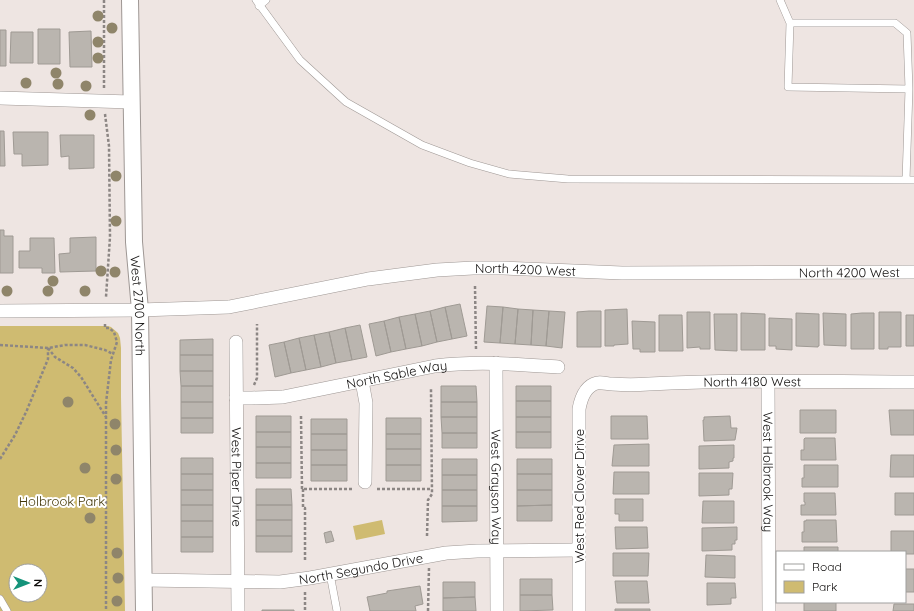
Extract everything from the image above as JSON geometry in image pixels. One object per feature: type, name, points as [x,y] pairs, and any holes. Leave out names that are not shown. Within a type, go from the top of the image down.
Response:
[{"type":"street","name":"West 2700 North","points":[[130,0],[134,242],[140,310],[144,611]]},
{"type":"street","points":[[0,98],[131,102]]},
{"type":"street","name":"North 4200 West","points":[[0,311],[140,310],[229,307],[368,279],[437,270],[473,268],[622,273],[914,272]]},
{"type":"street","name":"West Piper Drive","points":[[236,342],[238,611]]},
{"type":"street","name":"North Sable Way","points":[[236,398],[283,397],[435,366],[469,363],[496,363],[558,367]]},
{"type":"street","name":"West Grayson Way","points":[[496,363],[497,611]]},
{"type":"street","points":[[362,381],[366,403],[364,487]]},
{"type":"street","name":"North 4180 West","points":[[592,386],[597,383],[639,385],[699,381],[914,382]]},
{"type":"street","name":"West Holbrook Way","points":[[768,382],[770,611]]},
{"type":"street","name":"West Red Clover Drive","points":[[579,611],[579,409],[582,396],[586,390],[592,386]]},
{"type":"street","name":"North Segundo Drive","points":[[144,580],[280,582],[310,578],[446,553],[497,550],[579,550]]},
{"type":"lane","points":[[266,0],[258,3],[300,60],[346,102],[422,145],[509,174],[568,180],[914,180]]},
{"type":"lane","points":[[780,0],[790,23],[788,87],[909,89]]},
{"type":"lane","points":[[790,23],[895,23],[907,33],[909,89],[906,180]]},
{"type":"lane","points":[[330,574],[337,611]]},
{"type":"lane","points":[[0,599],[6,611]]},
{"type":"path","points":[[104,0],[104,87]]},
{"type":"path","points":[[105,114],[109,146],[110,237],[106,293]]},
{"type":"path","points":[[475,286],[476,354]]},
{"type":"path","points":[[251,389],[257,378],[257,324]]},
{"type":"path","points":[[105,325],[105,328],[109,328],[115,334],[117,342],[111,360],[106,417],[106,611]]},
{"type":"path","points":[[0,345],[48,348],[65,345],[84,345],[105,350],[113,354]]},
{"type":"path","points":[[48,348],[55,357],[73,368],[81,377],[106,417]]},
{"type":"path","points":[[0,459],[15,435],[27,410],[48,359],[48,348]]},
{"type":"path","points":[[427,536],[428,500],[432,494],[431,389]]},
{"type":"path","points":[[301,416],[302,490],[303,508],[305,508],[305,561]]},
{"type":"path","points":[[303,490],[364,487],[432,489]]},
{"type":"path","points":[[428,611],[429,568]]},
{"type":"path","points":[[305,592],[305,611]]},
{"type":"green space","name":"Holbrook Park","points":[[0,326],[108,326],[118,333],[121,348],[125,611],[0,611]]},
{"type":"green space","points":[[382,520],[385,534],[356,540],[353,526]]},
{"type":"building","points":[[38,29],[60,29],[60,64],[38,64]]},
{"type":"building","points":[[0,30],[6,30],[6,66],[0,66]]},
{"type":"building","points":[[91,31],[92,67],[70,67],[69,32]]},
{"type":"building","points":[[11,32],[33,32],[33,63],[10,63]]},
{"type":"building","points":[[0,131],[4,131],[5,166],[0,166]]},
{"type":"building","points":[[13,132],[48,132],[48,165],[22,166],[22,154],[14,154]]},
{"type":"building","points":[[60,135],[94,135],[94,168],[69,169],[69,156],[61,157]]},
{"type":"building","points":[[0,230],[4,230],[4,236],[13,236],[13,273],[0,273]]},
{"type":"building","points":[[96,237],[96,271],[60,272],[59,254],[70,253],[70,238]]},
{"type":"building","points":[[30,238],[54,238],[55,273],[42,273],[42,268],[19,268],[19,251],[30,251]]},
{"type":"building","points":[[460,304],[467,336],[452,339],[445,307]]},
{"type":"building","points":[[487,306],[503,307],[500,343],[484,342]]},
{"type":"building","points":[[445,307],[452,339],[437,342],[430,311]]},
{"type":"building","points":[[503,307],[518,309],[515,344],[500,343]]},
{"type":"building","points":[[518,309],[533,310],[531,345],[515,344]]},
{"type":"building","points":[[627,309],[628,344],[605,346],[605,310]]},
{"type":"building","points":[[533,310],[549,311],[546,346],[531,345]]},
{"type":"building","points":[[430,311],[437,342],[422,346],[415,314]]},
{"type":"building","points":[[549,311],[565,312],[562,348],[546,346]]},
{"type":"building","points":[[601,311],[601,347],[577,347],[577,312]]},
{"type":"building","points":[[687,312],[710,312],[710,349],[700,349],[700,347],[687,348]]},
{"type":"building","points":[[879,312],[901,312],[901,347],[879,349]]},
{"type":"building","points":[[741,313],[765,314],[765,350],[741,350]]},
{"type":"building","points":[[796,313],[819,314],[818,347],[796,346]]},
{"type":"building","points":[[823,313],[846,314],[846,346],[824,345]]},
{"type":"building","points":[[874,313],[874,349],[851,349],[851,314]]},
{"type":"building","points":[[415,314],[422,346],[406,349],[399,317]]},
{"type":"building","points":[[714,314],[737,314],[737,351],[715,350]]},
{"type":"building","points":[[659,315],[682,315],[683,351],[659,351]]},
{"type":"building","points":[[906,315],[914,315],[914,346],[906,346]]},
{"type":"building","points":[[399,317],[406,349],[391,352],[384,321]]},
{"type":"building","points":[[769,318],[792,319],[792,350],[776,349],[776,346],[769,346]]},
{"type":"building","points":[[384,321],[391,352],[376,356],[369,324]]},
{"type":"building","points":[[632,321],[655,322],[655,352],[640,352],[640,349],[633,349]]},
{"type":"building","points":[[360,325],[367,357],[352,360],[345,328]]},
{"type":"building","points":[[345,328],[352,360],[336,363],[329,332]]},
{"type":"building","points":[[329,332],[336,363],[321,367],[314,335]]},
{"type":"building","points":[[314,335],[321,367],[306,370],[299,338]]},
{"type":"building","points":[[299,338],[306,370],[291,373],[284,342]]},
{"type":"building","points":[[213,339],[213,355],[180,355],[180,340]]},
{"type":"building","points":[[284,342],[291,373],[275,377],[269,345]]},
{"type":"building","points":[[180,355],[213,355],[213,371],[180,371]]},
{"type":"building","points":[[180,371],[213,371],[213,386],[181,386]]},
{"type":"building","points":[[181,386],[213,386],[213,402],[181,402]]},
{"type":"building","points":[[441,386],[476,386],[477,402],[441,402]]},
{"type":"building","points":[[516,386],[551,386],[551,401],[516,401]]},
{"type":"building","points":[[516,401],[551,401],[551,417],[516,417]]},
{"type":"building","points":[[181,402],[213,402],[213,418],[181,418]]},
{"type":"building","points":[[441,402],[477,402],[477,417],[441,417]]},
{"type":"building","points":[[800,410],[836,410],[836,433],[800,433]]},
{"type":"building","points":[[889,410],[914,410],[914,435],[891,435]]},
{"type":"building","points":[[256,416],[291,416],[291,432],[256,432]]},
{"type":"building","points":[[611,416],[647,416],[648,439],[611,439]]},
{"type":"building","points":[[730,416],[731,428],[737,428],[735,440],[704,441],[704,417]]},
{"type":"building","points":[[441,417],[477,417],[477,433],[442,433]]},
{"type":"building","points":[[516,417],[551,417],[551,432],[516,432]]},
{"type":"building","points":[[181,418],[213,418],[213,433],[181,433]]},
{"type":"building","points":[[386,418],[421,418],[421,434],[386,434]]},
{"type":"building","points":[[311,419],[347,419],[347,434],[311,434]]},
{"type":"building","points":[[256,432],[291,432],[291,447],[256,447]]},
{"type":"building","points":[[516,432],[551,432],[551,448],[516,448]]},
{"type":"building","points":[[442,433],[477,433],[477,448],[442,448]]},
{"type":"building","points":[[311,434],[347,434],[347,450],[311,450]]},
{"type":"building","points":[[386,434],[421,434],[421,449],[386,449]]},
{"type":"building","points":[[805,438],[835,438],[836,460],[801,460],[801,450],[804,450]]},
{"type":"building","points":[[649,444],[649,466],[612,466],[614,445]]},
{"type":"building","points":[[734,445],[734,458],[733,461],[729,462],[729,468],[699,469],[699,446]]},
{"type":"building","points":[[256,447],[291,447],[291,463],[256,463]]},
{"type":"building","points":[[386,449],[421,449],[421,465],[386,465]]},
{"type":"building","points":[[311,450],[347,450],[347,465],[311,465]]},
{"type":"building","points":[[891,455],[914,455],[914,477],[890,477]]},
{"type":"building","points":[[181,458],[213,458],[213,474],[181,474]]},
{"type":"building","points":[[442,459],[477,459],[477,475],[442,475]]},
{"type":"building","points":[[517,459],[552,459],[552,474],[517,474]]},
{"type":"building","points":[[256,463],[291,463],[291,478],[256,478]]},
{"type":"building","points":[[311,465],[347,465],[347,481],[311,481]]},
{"type":"building","points":[[386,465],[421,465],[421,481],[386,481]]},
{"type":"building","points":[[804,465],[838,465],[838,487],[802,487]]},
{"type":"building","points":[[614,472],[649,472],[649,494],[613,494]]},
{"type":"building","points":[[699,473],[733,473],[732,489],[729,489],[729,495],[699,496]]},
{"type":"building","points":[[181,474],[213,474],[213,490],[181,490]]},
{"type":"building","points":[[517,474],[552,474],[552,490],[517,490]]},
{"type":"building","points":[[442,475],[477,475],[477,490],[442,490]]},
{"type":"building","points":[[256,489],[291,489],[292,505],[256,505]]},
{"type":"building","points":[[181,490],[213,490],[213,505],[181,505]]},
{"type":"building","points":[[442,490],[477,490],[477,506],[442,506]]},
{"type":"building","points":[[517,490],[552,490],[552,505],[517,506]]},
{"type":"building","points":[[804,493],[835,493],[836,515],[801,515],[801,505],[805,505]]},
{"type":"building","points":[[895,493],[914,493],[914,515],[895,515]]},
{"type":"building","points":[[615,499],[643,499],[643,521],[619,521],[619,514],[615,514]]},
{"type":"building","points":[[703,501],[734,501],[734,523],[702,523]]},
{"type":"building","points":[[181,505],[213,505],[213,521],[181,521]]},
{"type":"building","points":[[256,505],[292,505],[292,520],[256,520]]},
{"type":"building","points":[[552,505],[552,521],[517,521],[517,506]]},
{"type":"building","points":[[442,506],[477,506],[477,521],[442,522]]},
{"type":"building","points":[[256,520],[292,520],[292,536],[256,536]]},
{"type":"building","points":[[836,520],[837,542],[802,542],[804,521]]},
{"type":"building","points":[[181,521],[213,521],[213,537],[181,537]]},
{"type":"building","points":[[615,527],[647,527],[648,548],[616,549]]},
{"type":"building","points":[[737,527],[737,540],[735,540],[735,544],[732,544],[732,550],[702,551],[702,528]]},
{"type":"building","points":[[331,531],[334,541],[326,543],[324,533]]},
{"type":"building","points":[[891,531],[914,531],[914,554],[906,554],[906,551],[891,551]]},
{"type":"building","points":[[256,536],[292,536],[292,552],[256,552]]},
{"type":"building","points":[[181,537],[213,537],[213,552],[181,552]]},
{"type":"building","points":[[804,547],[838,547],[838,551],[804,551]]},
{"type":"building","points":[[613,553],[649,553],[648,576],[613,576]]},
{"type":"building","points":[[706,555],[735,556],[735,578],[705,577]]},
{"type":"building","points":[[906,569],[914,569],[914,592],[906,592]]},
{"type":"building","points":[[520,579],[552,579],[552,595],[520,595]]},
{"type":"building","points":[[615,581],[647,581],[649,603],[617,603]]},
{"type":"building","points":[[443,582],[475,582],[475,597],[443,598]]},
{"type":"building","points":[[707,583],[735,583],[736,598],[731,598],[731,604],[707,605]]},
{"type":"building","points":[[420,586],[423,604],[415,606],[416,611],[370,611],[367,597],[387,593],[387,591]]},
{"type":"building","points":[[520,595],[552,595],[553,610],[520,611]]},
{"type":"building","points":[[475,597],[476,611],[443,611],[443,598]]},
{"type":"building","points":[[804,603],[836,603],[836,611],[804,611]]},
{"type":"building","points":[[894,604],[914,604],[914,611],[893,611]]},
{"type":"building","points":[[615,609],[650,609],[650,611],[615,611]]},
{"type":"building","points":[[294,610],[294,611],[262,611]]}]
